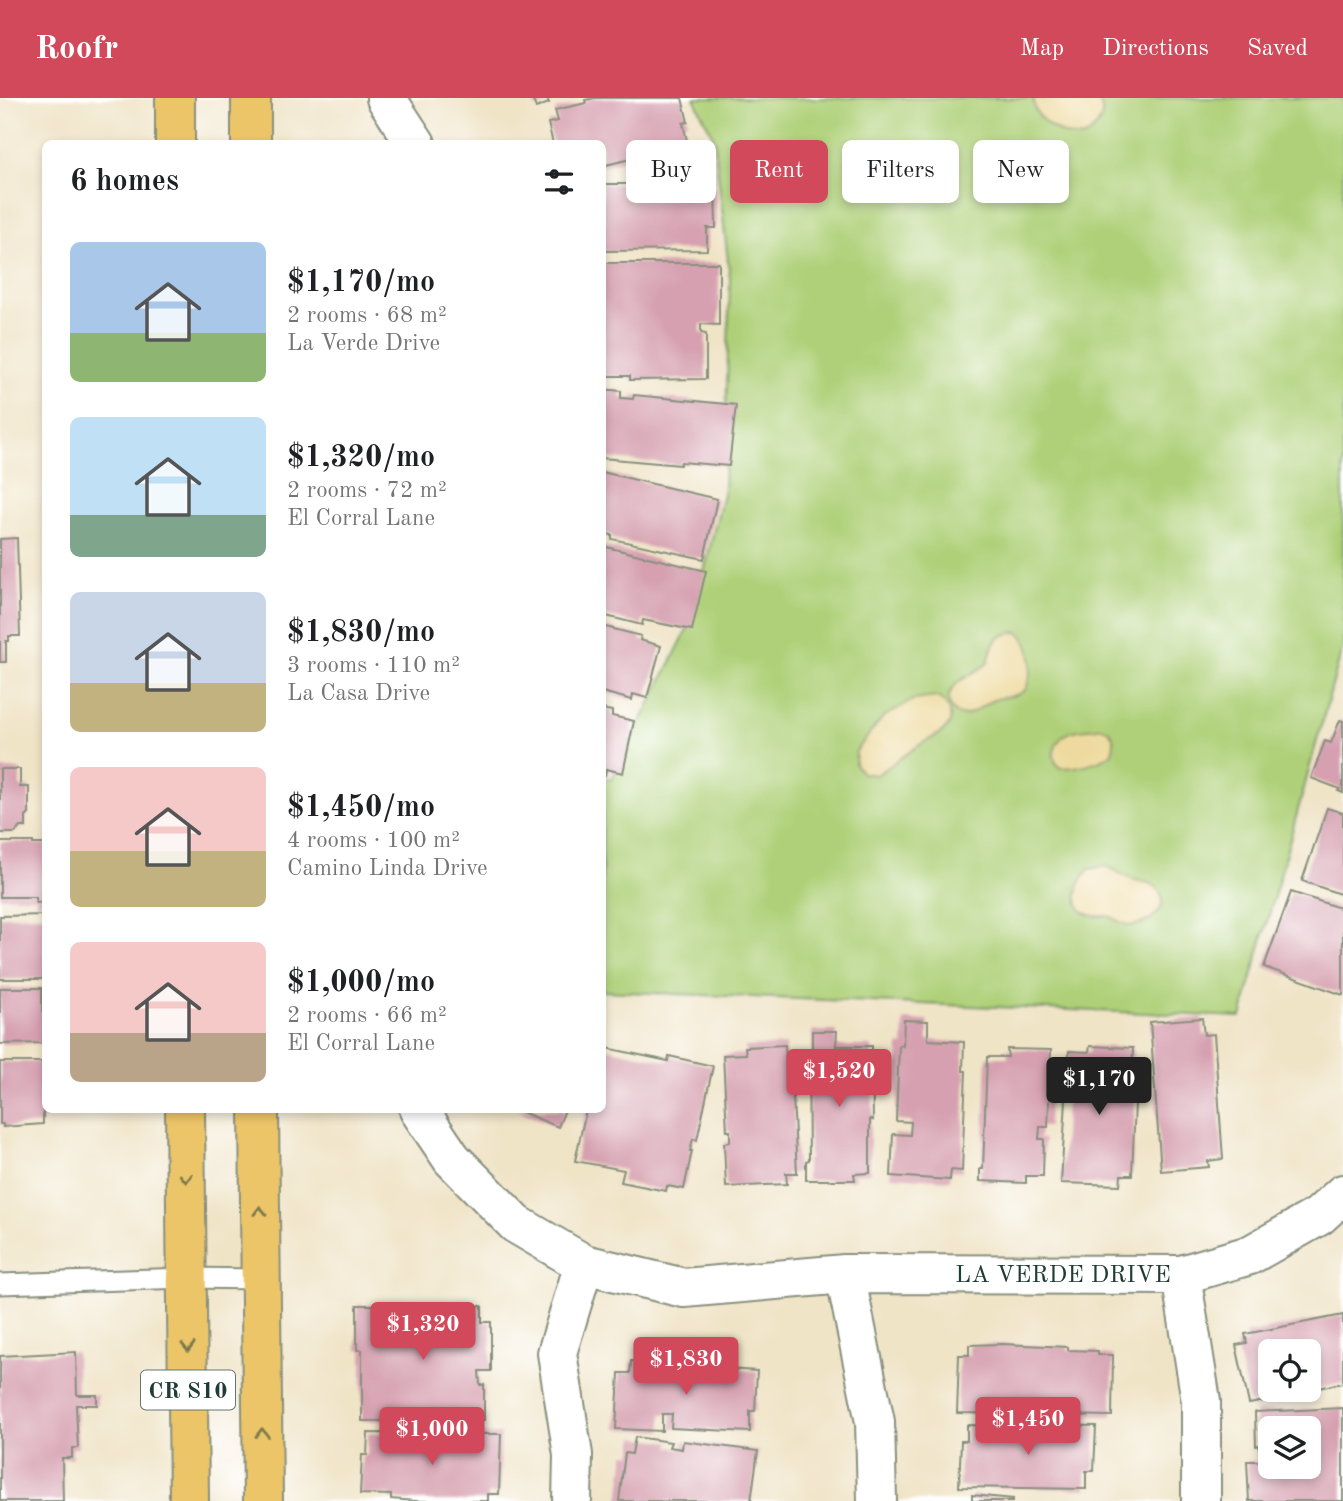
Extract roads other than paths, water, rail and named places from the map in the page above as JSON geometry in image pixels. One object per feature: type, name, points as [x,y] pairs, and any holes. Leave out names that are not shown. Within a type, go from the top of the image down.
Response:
[{"type":"main road","points":[[175,98],[175,140]]},
{"type":"main road","points":[[251,98],[251,140]]},
{"type":"main road","name":"CR S10","points":[[185,1113],[189,1501]]},
{"type":"main road","name":"CR S10","points":[[260,1113],[263,1501]]},
{"type":"street","points":[[386,98],[413,140]]},
{"type":"street","name":"LA VERDE DRIVE","points":[[421,1113],[452,1158],[516,1224],[584,1264],[684,1288],[845,1274],[1181,1275],[1250,1255],[1319,1216],[1343,1194]]},
{"type":"street","points":[[572,1501],[572,1455],[557,1353],[584,1264]]},
{"type":"street","points":[[845,1274],[875,1422],[877,1501]]},
{"type":"street","points":[[1181,1275],[1201,1401],[1201,1501]]},
{"type":"lane","points":[[0,1284],[187,1278],[261,1279]]}]
